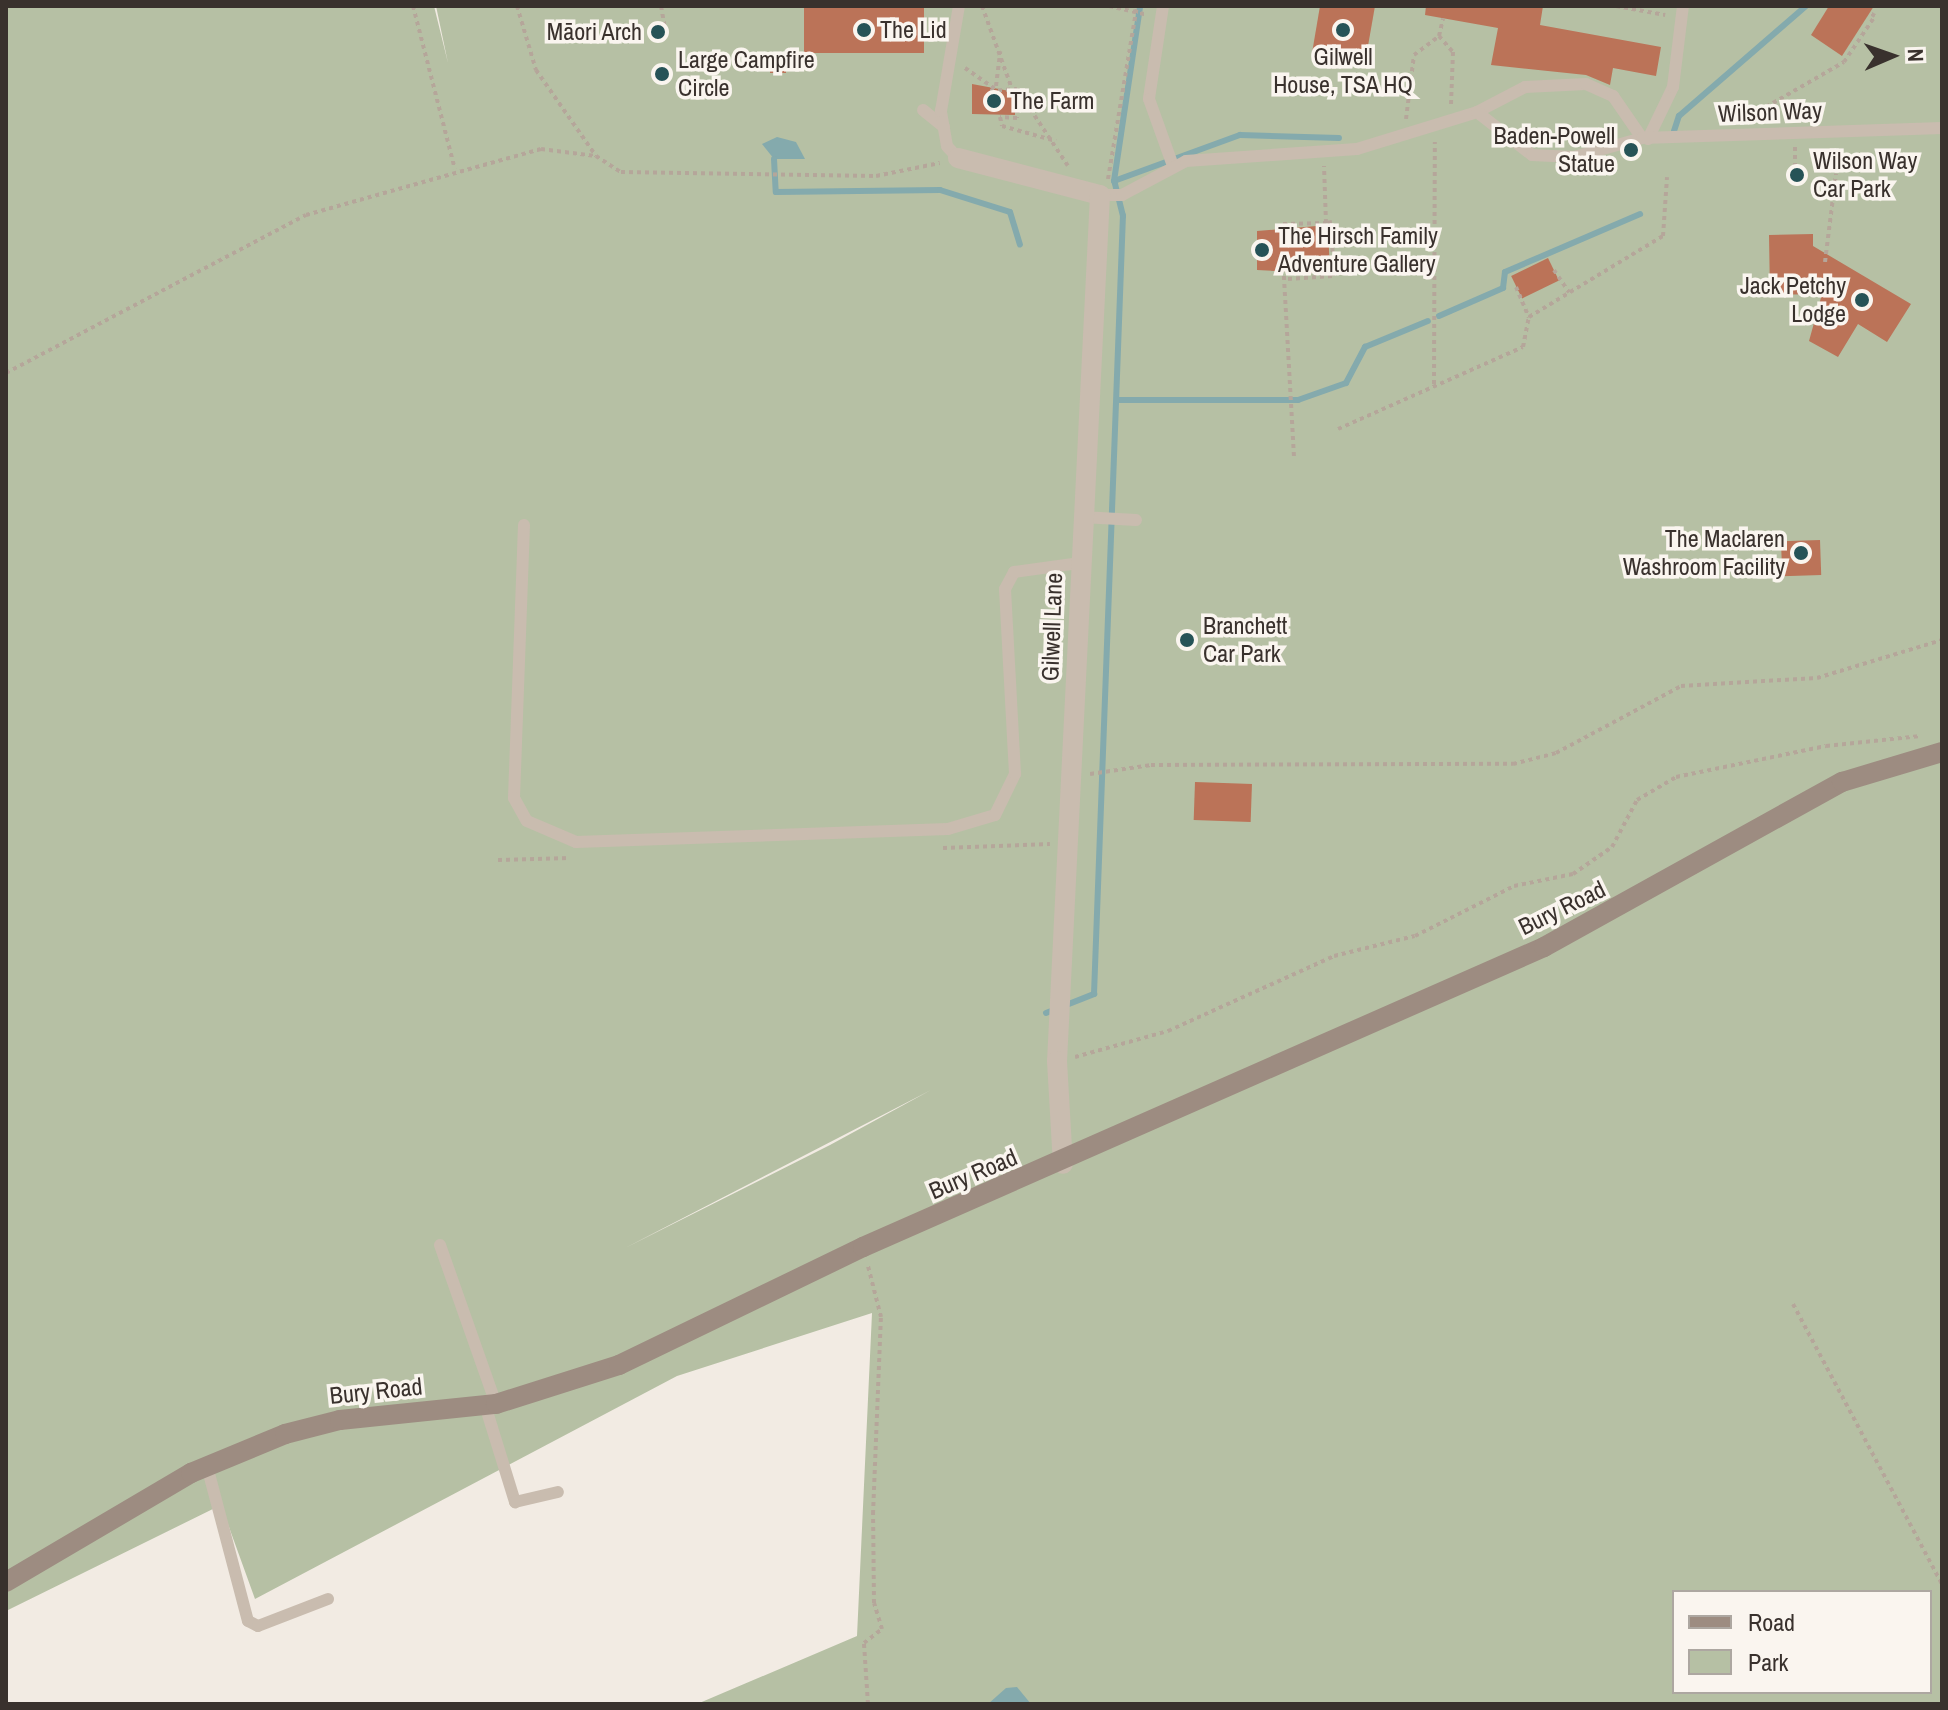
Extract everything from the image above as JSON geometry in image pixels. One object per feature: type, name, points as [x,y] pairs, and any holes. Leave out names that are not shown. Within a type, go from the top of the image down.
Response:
[{"type":"street","points":[[958,158],[1069,184],[1100,195]]},
{"type":"street","name":"Gilwell Lane","points":[[1063,1164],[1057,1061],[1100,195]]},
{"type":"street","name":"Bury Road","points":[[6,1582],[207,1466],[310,1426],[491,1405],[619,1365],[863,1247],[1063,1164],[1544,947],[1842,782],[1942,752]]},
{"type":"lane","points":[[944,127],[949,65],[959,6]]},
{"type":"lane","points":[[1163,6],[1149,99],[1171,160]]},
{"type":"lane","points":[[1100,195],[1122,195],[1171,160],[1323,154],[1477,112],[1525,87],[1586,84],[1613,96],[1645,138],[1673,87],[1683,12]]},
{"type":"lane","points":[[923,110],[944,127],[958,158]]},
{"type":"lane","name":"Wilson Way","points":[[1477,112],[1532,155],[1574,157],[1645,138],[1942,128]]},
{"type":"lane","points":[[1082,517],[1136,520]]},
{"type":"lane","points":[[524,525],[514,798],[527,821],[576,842],[948,829],[995,815],[1015,774],[1005,589],[1014,572],[1080,563]]},
{"type":"lane","points":[[440,1245],[491,1405],[515,1502],[558,1492]]},
{"type":"lane","points":[[207,1466],[248,1621],[258,1626],[328,1599]]},
{"type":"path","points":[[413,6],[455,169]]},
{"type":"path","points":[[517,6],[536,70],[596,156],[621,172],[676,178],[876,176],[958,158]]},
{"type":"path","points":[[661,6],[665,28]]},
{"type":"path","points":[[982,6],[1015,90],[1017,118],[1000,117],[1002,126],[1057,141]]},
{"type":"path","points":[[1109,6],[1145,15]]},
{"type":"path","points":[[1100,195],[1137,6]]},
{"type":"path","points":[[1616,6],[1683,12]]},
{"type":"path","points":[[1763,134],[1766,107],[1844,62],[1875,16],[1870,13]]},
{"type":"path","points":[[1404,133],[1414,55],[1439,36],[1443,18]]},
{"type":"path","points":[[1439,36],[1453,52],[1450,118]]},
{"type":"path","points":[[992,90],[1000,49]]},
{"type":"path","points":[[949,65],[992,90],[1015,90]]},
{"type":"path","points":[[1015,90],[1057,141],[1069,184]]},
{"type":"path","points":[[1434,384],[1435,122]]},
{"type":"path","points":[[1795,133],[1795,176]]},
{"type":"path","points":[[6,373],[306,215],[455,169],[541,149],[596,156]]},
{"type":"path","points":[[1323,154],[1326,223]]},
{"type":"path","points":[[1825,262],[1836,174]]},
{"type":"path","points":[[1529,317],[1663,236],[1667,177]]},
{"type":"path","points":[[1283,242],[1283,224],[1332,222],[1333,276],[1288,279]]},
{"type":"path","points":[[1283,260],[1288,279],[1294,457]]},
{"type":"path","points":[[1554,270],[1569,292]]},
{"type":"path","points":[[1338,429],[1523,347],[1529,317],[1516,287]]},
{"type":"path","points":[[1102,773],[1151,765],[1513,764],[1556,753],[1681,686],[1817,678],[1942,640]]},
{"type":"path","points":[[1057,1061],[1168,1031],[1334,956],[1415,936],[1514,886],[1573,874],[1612,847],[1637,800],[1676,777],[1826,746],[1930,735]]},
{"type":"path","points":[[863,1247],[881,1317],[873,1514],[874,1603],[882,1629],[864,1643],[868,1704]]},
{"type":"path","points":[[1793,1304],[1942,1584]]},
{"type":"green space","points":[[6,6],[434,6],[448,63],[436,6],[1942,6],[1942,1704],[697,1704],[857,1636],[872,1313],[677,1376],[255,1599],[221,1505],[6,1611]],"holes":[[[931,1090],[830,1145],[625,1248]]]},
{"type":"water","points":[[777,137],[796,142],[805,159],[774,159],[762,144]]},
{"type":"water","points":[[1017,1687],[1031,1704],[988,1704],[1006,1688]]},
{"type":"building","name":"The Lid","points":[[804,6],[924,6],[924,53],[804,53]]},
{"type":"building","name":"Gilwell House, TSA HQ","points":[[1320,6],[1375,6],[1365,63],[1312,53]]},
{"type":"building","points":[[1426,6],[1543,6],[1540,25],[1661,47],[1656,76],[1613,68],[1610,85],[1586,75],[1491,65],[1498,28],[1425,15]]},
{"type":"building","points":[[1829,6],[1874,6],[1842,56],[1811,35]]},
{"type":"building","points":[[770,54],[786,54],[786,73],[770,73]]},
{"type":"building","name":"The Farm","points":[[972,84],[1015,92],[1015,115],[972,114]]},
{"type":"building","points":[[1328,225],[1330,274],[1257,270],[1257,231]]},
{"type":"building","name":"Jack Petchy Lodge","points":[[1813,234],[1813,246],[1911,304],[1887,342],[1858,324],[1838,357],[1809,341],[1822,294],[1770,295],[1769,235]]},
{"type":"building","points":[[1548,258],[1559,280],[1522,298],[1511,276]]},
{"type":"building","name":"The Maclaren Washroom Facility","points":[[1820,540],[1821,575],[1782,576],[1781,541]]},
{"type":"building","points":[[1195,782],[1252,784],[1251,822],[1194,820]]},
{"type":"waterway","points":[[1046,1013],[1094,994],[1123,216],[1114,181],[1140,6]]},
{"type":"waterway","points":[[1674,131],[1679,116],[1806,6]]},
{"type":"waterway","points":[[1114,181],[1240,135],[1339,138]]},
{"type":"waterway","points":[[774,159],[776,192],[940,190],[1010,212],[1020,244]]},
{"type":"waterway","points":[[1439,316],[1503,288],[1505,272],[1640,214]]},
{"type":"waterway","points":[[1117,400],[1298,400],[1346,383],[1365,347],[1428,321]]},
{"type":"place","name":"The Lid","points":[[864,30]]},
{"type":"place","name":"Gilwell House, TSA HQ","points":[[1343,30]]},
{"type":"place","name":"Māori Arch","points":[[658,32]]},
{"type":"place","name":"Large Campfire Circle","points":[[662,74]]},
{"type":"place","name":"The Farm","points":[[994,101]]},
{"type":"place","name":"Baden-Powell Statue","points":[[1631,150]]},
{"type":"place","name":"Wilson Way Car Park","points":[[1797,175]]},
{"type":"place","name":"The Hirsch Family Adventure Gallery","points":[[1262,250]]},
{"type":"place","name":"Jack Petchy Lodge","points":[[1862,300]]},
{"type":"place","name":"The Maclaren Washroom Facility","points":[[1801,553]]},
{"type":"place","name":"Branchett Car Park","points":[[1187,640]]}]
